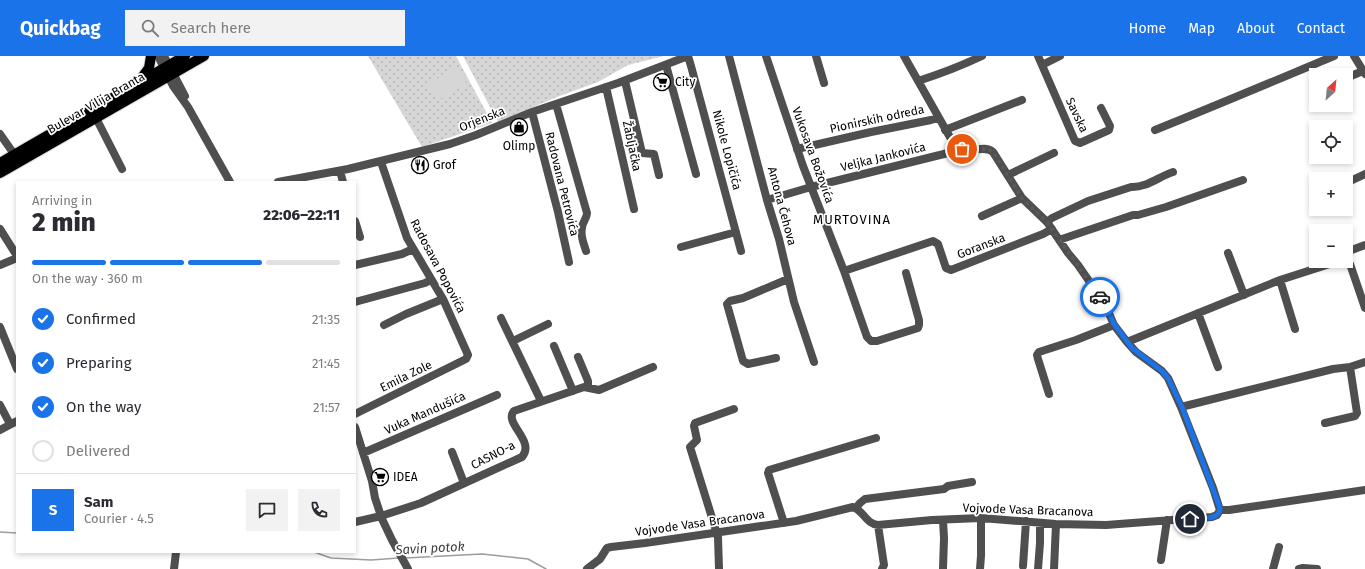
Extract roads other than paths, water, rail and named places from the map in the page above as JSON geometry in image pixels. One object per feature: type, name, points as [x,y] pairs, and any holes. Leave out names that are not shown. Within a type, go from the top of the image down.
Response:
[{"type":"main road","points":[[137,84],[149,68],[151,56]]},
{"type":"main road","name":"Bulevar Vilija Branta","points":[[0,173],[96,118],[169,71],[185,56]]},
{"type":"main road","name":"Bulevar Vilija Branta","points":[[0,163],[137,84],[204,56]]},
{"type":"street","points":[[158,56],[169,71]]},
{"type":"street","points":[[164,56],[177,93],[188,107],[229,181]]},
{"type":"street","name":"Orjenska","points":[[297,180],[432,150],[463,140],[532,112],[625,81],[688,56]]},
{"type":"street","name":"Nikole Lopičića","points":[[688,56],[713,142],[741,251]]},
{"type":"street","name":"Antona Čehova","points":[[728,56],[779,239],[788,279],[814,362]]},
{"type":"street","name":"Vukosava Božovića","points":[[766,56],[811,187],[867,337],[873,341],[918,328],[919,320],[906,273]]},
{"type":"street","points":[[816,56],[824,83]]},
{"type":"street","points":[[904,56],[951,139],[959,148],[968,150],[992,150],[1022,198],[1047,222],[1105,304],[1114,324],[1127,342],[1136,352],[1165,374],[1182,407],[1214,488],[1220,510],[1229,510],[1365,490]]},
{"type":"street","points":[[918,81],[936,74],[944,73],[982,56]]},
{"type":"street","name":"Savska","points":[[1038,56],[1075,141],[1080,143],[1109,130],[1110,126],[1101,108]]},
{"type":"street","points":[[1042,64],[1060,56]]},
{"type":"street","points":[[1155,130],[1227,102],[1298,70],[1334,56]]},
{"type":"street","points":[[1353,76],[1364,72],[1354,56]]},
{"type":"street","points":[[666,64],[696,174]]},
{"type":"street","points":[[625,81],[641,150],[643,154],[654,154],[659,175]]},
{"type":"street","name":"Žabljačka","points":[[606,87],[634,209]]},
{"type":"street","points":[[945,130],[1022,100]]},
{"type":"street","name":"Radovana Petrovića","points":[[556,104],[587,217],[582,227],[586,251]]},
{"type":"street","name":"Radovana Petrovića","points":[[532,112],[558,212],[569,262]]},
{"type":"street","points":[[96,118],[122,169]]},
{"type":"street","name":"Pionirskih odreda","points":[[798,149],[938,118]]},
{"type":"street","points":[[0,134],[14,154]]},
{"type":"street","name":"Veljka Jankovića","points":[[767,200],[811,187],[952,152],[959,148]]},
{"type":"street","points":[[1008,175],[1054,153]]},
{"type":"street","name":"Radosava Popovića","points":[[381,162],[401,223],[413,249],[443,299],[467,352],[467,357]]},
{"type":"street","points":[[340,171],[343,181]]},
{"type":"street","points":[[1047,222],[1052,218],[1088,201],[1131,187],[1138,187],[1148,184],[1160,176],[1173,172]]},
{"type":"street","points":[[1353,180],[1365,174]]},
{"type":"street","points":[[1059,240],[1133,215],[1166,207],[1243,180]]},
{"type":"street","points":[[982,216],[1022,198]]},
{"type":"street","points":[[356,224],[360,237]]},
{"type":"street","points":[[0,229],[16,255]]},
{"type":"street","name":"Goranska","points":[[844,272],[933,241],[938,244],[946,268],[951,270],[1043,234],[1052,229]]},
{"type":"street","points":[[682,247],[736,232]]},
{"type":"street","points":[[1353,250],[1365,245]]},
{"type":"street","points":[[356,266],[413,249]]},
{"type":"street","points":[[1228,253],[1244,295]]},
{"type":"street","points":[[0,265],[16,257]]},
{"type":"street","points":[[1127,342],[1280,280],[1317,268]]},
{"type":"street","points":[[1352,268],[1362,290],[1365,308]]},
{"type":"street","points":[[776,358],[748,364],[743,361],[727,304],[788,279]]},
{"type":"street","points":[[356,302],[425,283],[431,280]]},
{"type":"street","points":[[1280,280],[1295,329]]},
{"type":"street","points":[[384,325],[443,299]]},
{"type":"street","points":[[1198,313],[1218,367]]},
{"type":"street","points":[[501,318],[541,401]]},
{"type":"street","points":[[513,342],[548,324]]},
{"type":"street","points":[[1049,394],[1037,355],[1039,352],[1076,340],[1114,324]]},
{"type":"street","points":[[0,327],[16,367]]},
{"type":"street","points":[[554,346],[573,390]]},
{"type":"street","points":[[578,356],[588,381],[588,387]]},
{"type":"street","name":"Emila Zole","points":[[356,414],[439,373],[467,357]]},
{"type":"street","points":[[1182,407],[1333,369],[1350,367],[1365,362]]},
{"type":"street","name":"CASNO-a","points":[[356,522],[381,516],[421,503],[519,458],[524,454],[525,446],[511,415],[516,410],[573,390],[588,387],[599,390],[653,367]]},
{"type":"street","points":[[1325,423],[1354,416],[1357,413],[1350,367]]},
{"type":"street","name":"Vuka Mandušića","points":[[363,453],[497,395]]},
{"type":"street","points":[[0,404],[14,423],[0,430]]},
{"type":"street","points":[[719,569],[718,537],[690,446],[697,440],[694,426],[695,423],[734,409]]},
{"type":"street","points":[[356,430],[381,516],[406,566]]},
{"type":"street","points":[[784,523],[768,473],[770,470],[876,438]]},
{"type":"street","points":[[452,452],[464,484]]},
{"type":"street","points":[[882,569],[884,565],[878,525],[871,523],[856,508],[860,503],[865,499],[944,489],[948,486],[972,482]]},
{"type":"street","name":"Vojvode Vasa Bracanova","points":[[587,569],[600,560],[607,548],[611,546],[646,543],[784,523],[856,508]]},
{"type":"street","name":"Vojvode Vasa Bracanova","points":[[878,525],[980,518],[1056,524],[1106,525],[1215,517],[1219,514],[1220,510]]},
{"type":"street","points":[[980,518],[980,569]]},
{"type":"street","points":[[943,520],[943,569]]},
{"type":"street","points":[[1161,560],[1168,520]]},
{"type":"street","points":[[1023,566],[1026,521]]},
{"type":"street","points":[[1038,569],[1040,523]]},
{"type":"street","points":[[1054,569],[1056,524]]},
{"type":"street","points":[[1273,569],[1279,547]]},
{"type":"street","points":[[174,569],[176,553]]},
{"type":"street","points":[[1300,569],[1317,569]]},
{"type":"waterway","name":"Savin potok","points":[[0,532],[16,533]]},
{"type":"waterway","name":"Savin potok","points":[[317,553],[331,558],[371,560],[399,558]]},
{"type":"waterway","name":"Savin potok","points":[[405,558],[482,554],[528,559],[546,569]]},
{"type":"place","name":"City","points":[[662,82]]},
{"type":"place","name":"Olimp","points":[[519,127]]},
{"type":"place","name":"Grof","points":[[420,165]]},
{"type":"place","name":"IDEA","points":[[380,477]]},
{"type":"district","name":"MURTOVINA","points":[[852,219]]}]
